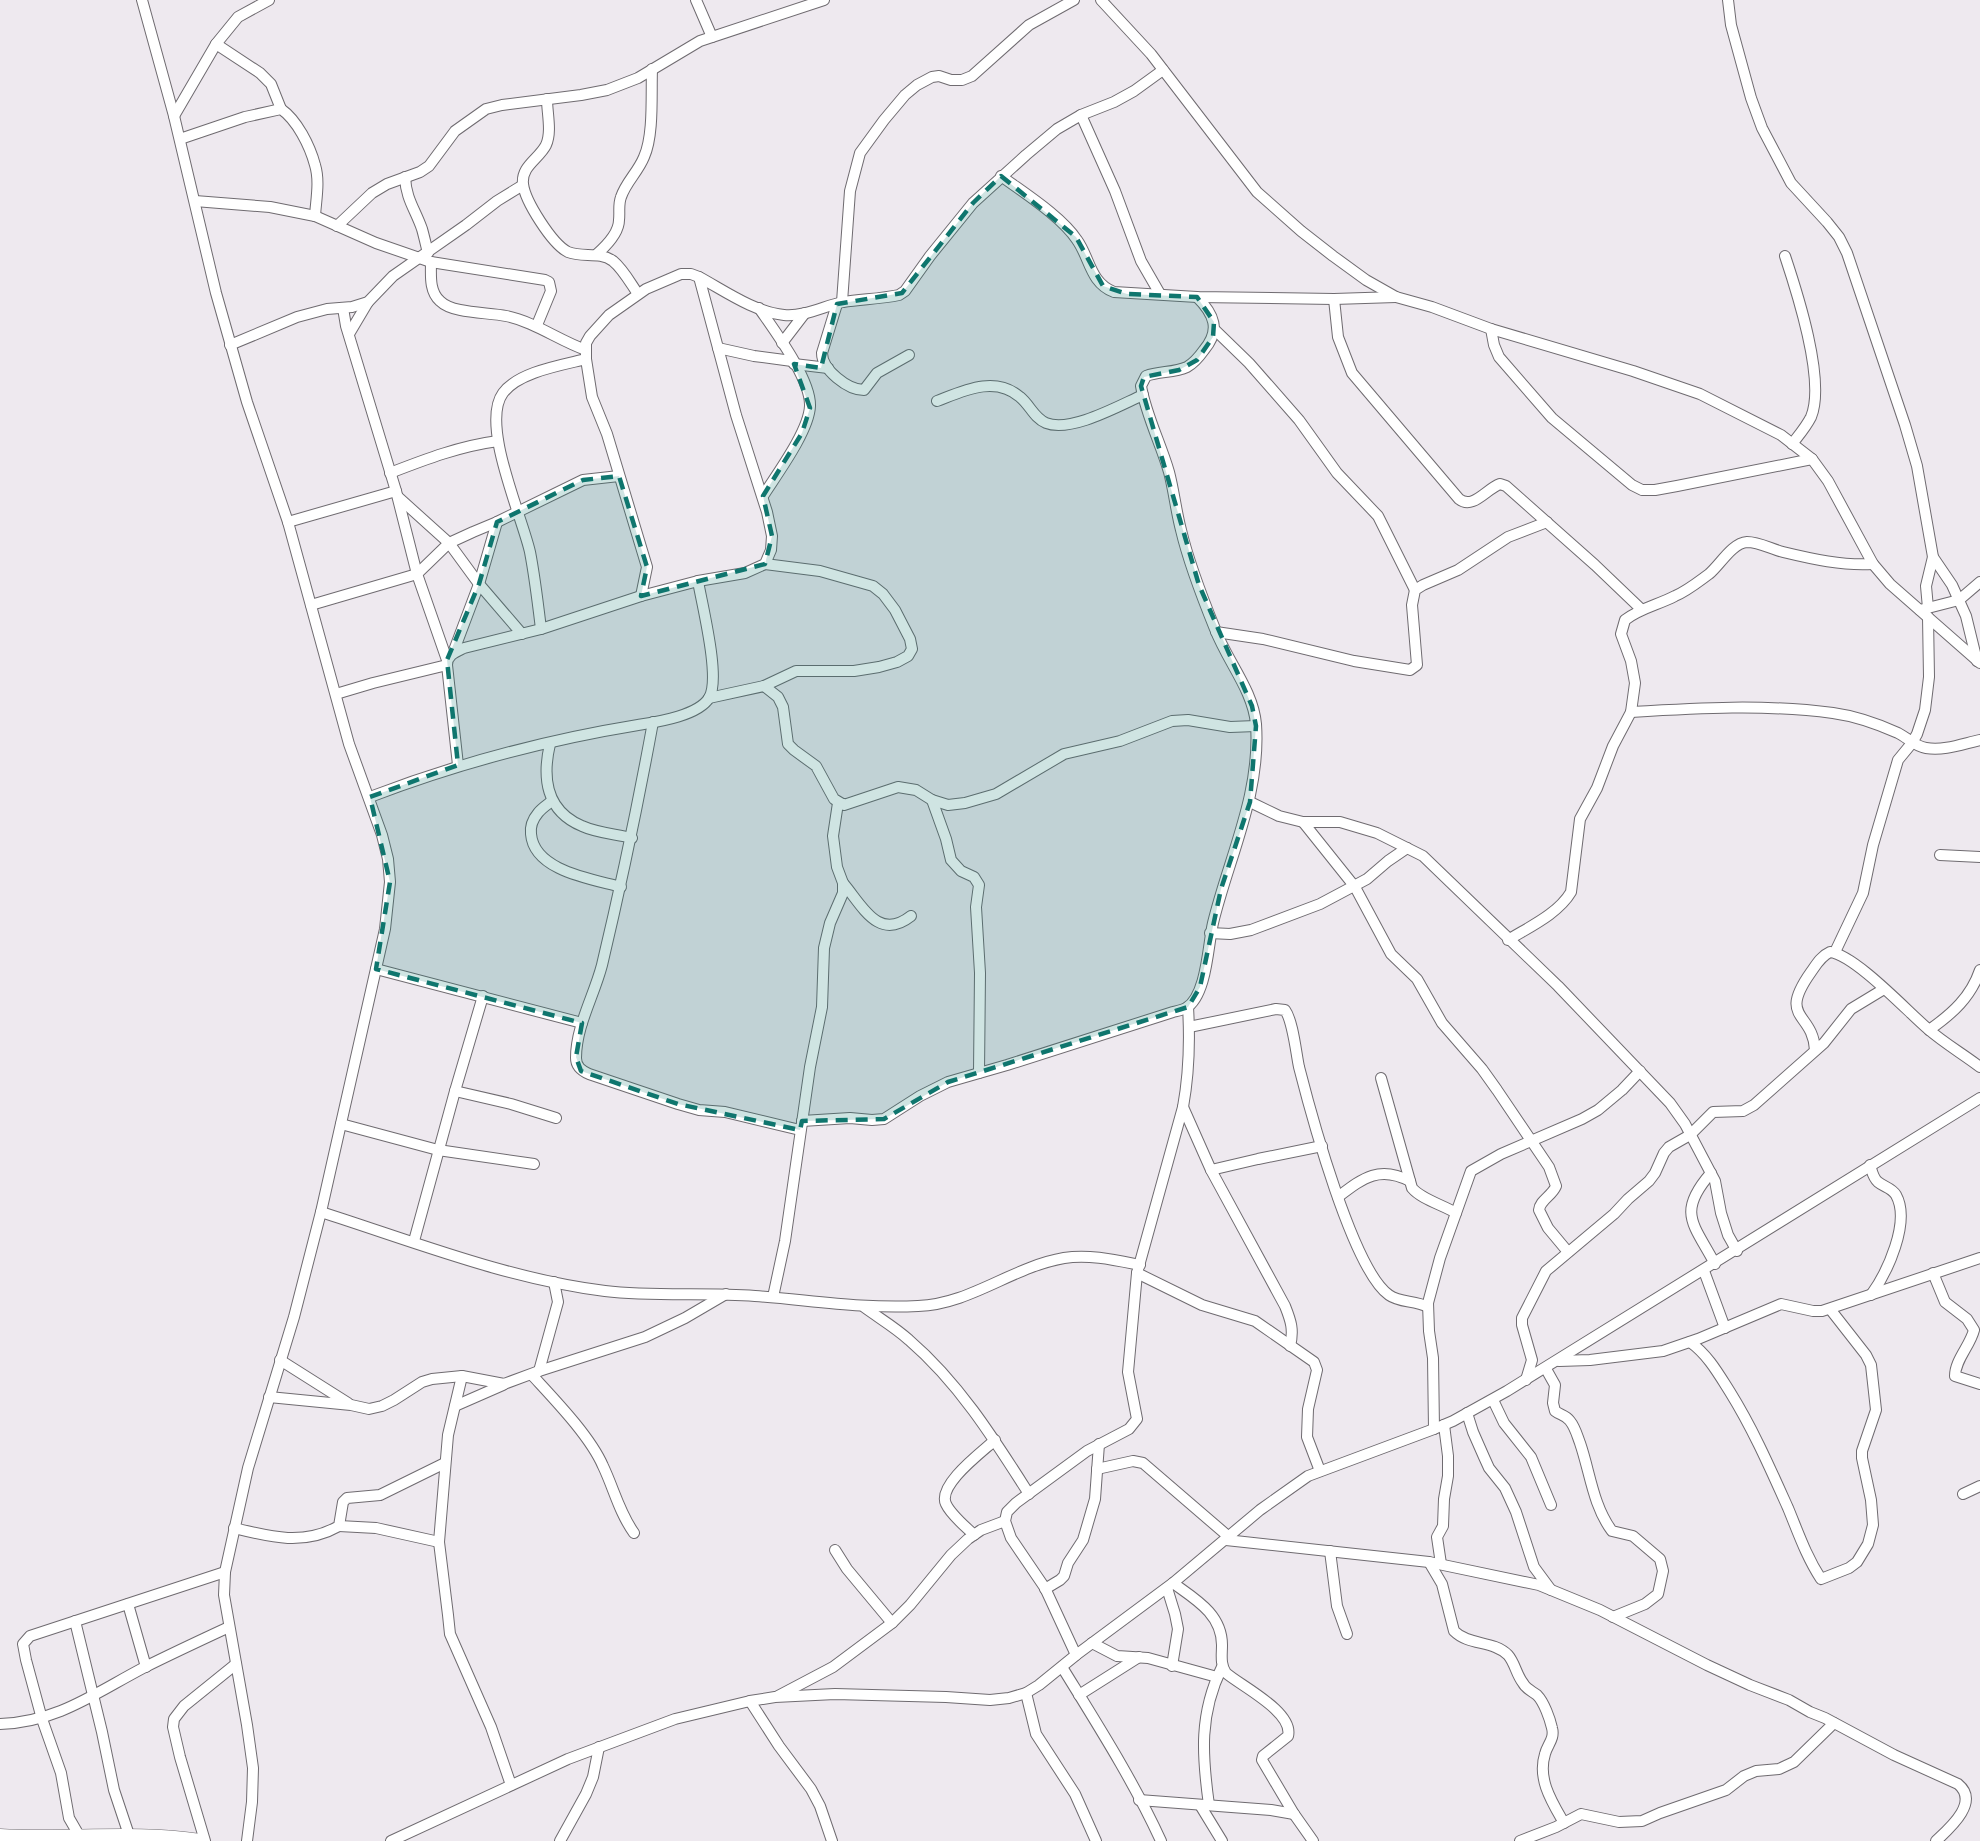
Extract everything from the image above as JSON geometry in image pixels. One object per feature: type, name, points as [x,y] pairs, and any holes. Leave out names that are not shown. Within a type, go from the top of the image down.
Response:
[{"type":"street","points":[[142,0],[180,139],[216,293],[246,402],[288,522],[349,744],[382,835],[388,859],[390,882],[385,929],[321,1212],[294,1317],[248,1468],[225,1572],[224,1595],[248,1725],[253,1768],[247,1841]]},
{"type":"street","points":[[174,116],[216,44],[238,17],[269,0]]},
{"type":"street","points":[[696,0],[712,37]]},
{"type":"street","points":[[337,225],[372,193],[429,166],[455,131],[486,109],[607,90],[625,84],[700,41],[824,0]]},
{"type":"street","points":[[909,355],[877,373],[862,390],[846,383],[823,361],[822,353],[839,303],[850,191],[860,153],[884,120],[905,95],[917,85],[932,77],[962,80],[972,76],[1029,25],[1074,0]]},
{"type":"street","points":[[1101,0],[1151,54],[1257,192],[1333,256],[1366,280],[1396,297],[1700,394],[1772,430],[1812,459],[1828,481],[1873,564],[1890,584],[1925,612],[1979,662]]},
{"type":"street","points":[[1728,0],[1727,8],[1731,25],[1751,98],[1762,128],[1791,183],[1827,222],[1839,237],[1847,253],[1914,455],[1933,556],[1959,600],[1979,662]]},
{"type":"street","points":[[216,44],[260,73],[271,84],[281,109],[290,115],[298,127],[316,166],[315,216]]},
{"type":"street","points":[[597,254],[618,227],[621,194],[627,181],[645,157],[650,127],[652,69]]},
{"type":"street","points":[[641,596],[647,567],[607,434],[592,397],[586,342],[600,323],[638,294],[681,274],[699,277],[759,308],[783,315],[805,313],[839,303],[896,296],[902,293],[973,203],[1001,176],[1057,129],[1081,115],[1134,91],[1163,70]]},
{"type":"street","points":[[547,99],[548,139],[528,166],[523,179],[525,193],[549,236],[557,244],[569,252],[597,254],[611,259],[638,294]]},
{"type":"street","points":[[180,139],[245,117],[281,109]]},
{"type":"street","points":[[1081,115],[1115,191],[1141,261],[1160,294]]},
{"type":"street","points":[[1001,176],[1050,213],[1076,237],[1090,269],[1103,286],[1114,292],[1197,297],[1334,299],[1396,297]]},
{"type":"street","points":[[405,177],[408,201],[422,228],[434,295],[449,308],[506,316],[537,325],[586,354]]},
{"type":"street","points":[[349,334],[368,302],[393,276],[426,258],[497,201],[523,185]]},
{"type":"street","points":[[195,201],[270,207],[315,216],[376,243],[426,258],[549,282],[551,291],[537,325]]},
{"type":"street","points":[[1785,256],[1801,306],[1815,389],[1811,416],[1792,444]]},
{"type":"street","points":[[699,277],[736,415],[763,496],[772,536],[771,550],[765,564]]},
{"type":"street","points":[[653,722],[621,887],[600,973],[582,1023],[576,1057],[581,1071],[699,1110],[725,1112],[801,1126],[850,1118],[884,1119],[934,1088],[948,1082],[1188,1007],[1200,987],[1221,890],[1250,802],[1256,750],[1256,726],[1252,706],[1216,632],[1181,532],[1169,473],[1143,394],[1142,386],[1146,376],[1189,366],[1197,360],[1209,344],[1214,329],[1212,316],[1197,297]]},
{"type":"street","points":[[1334,299],[1338,338],[1352,374],[1459,499],[1469,504],[1500,484],[1506,486],[1641,609]]},
{"type":"street","points":[[230,345],[297,317],[368,302]]},
{"type":"street","points":[[343,308],[397,494],[417,574],[449,660],[458,765]]},
{"type":"street","points":[[759,308],[793,362],[810,400],[808,417],[802,433],[763,496]]},
{"type":"street","points":[[782,343],[805,313]]},
{"type":"street","points":[[1491,328],[1499,357],[1552,418],[1632,485],[1642,490],[1656,490],[1812,459]]},
{"type":"street","points":[[1214,329],[1256,371],[1299,420],[1337,473],[1378,516],[1415,591],[1412,605],[1417,665],[1410,670],[1354,661],[1263,639],[1216,632]]},
{"type":"street","points":[[718,348],[828,368]]},
{"type":"street","points":[[541,629],[529,550],[498,441],[495,424],[496,406],[503,393],[515,382],[586,354]]},
{"type":"street","points":[[937,401],[968,388],[992,385],[1008,389],[1020,397],[1035,416],[1048,424],[1065,424],[1083,422],[1143,394]]},
{"type":"street","points":[[390,473],[444,453],[498,441]]},
{"type":"street","points":[[311,605],[417,574],[449,543],[584,480],[620,476]]},
{"type":"street","points":[[288,522],[397,494]]},
{"type":"street","points":[[397,494],[449,543],[479,584],[522,634]]},
{"type":"street","points":[[449,660],[479,584],[498,522]]},
{"type":"street","points":[[1415,591],[1423,585],[1458,570],[1508,537],[1547,522]]},
{"type":"street","points":[[1508,940],[1558,908],[1571,892],[1580,819],[1597,788],[1607,759],[1631,712],[1635,683],[1621,634],[1625,620],[1641,609],[1675,596],[1695,584],[1743,542],[1751,542],[1836,564],[1873,564]]},
{"type":"street","points":[[1834,952],[1863,893],[1873,845],[1898,760],[1912,744],[1921,724],[1928,695],[1930,635],[1925,612],[1926,586],[1933,556]]},
{"type":"street","points":[[336,694],[449,660],[464,648],[541,629],[641,596],[745,573],[765,564],[820,571],[873,586],[883,594],[895,610],[910,639],[912,649],[908,656],[897,662],[854,671],[796,671],[764,686],[709,699],[683,715],[599,731],[458,765],[370,797]]},
{"type":"street","points":[[698,582],[712,667],[709,699]]},
{"type":"street","points":[[1925,612],[1959,600],[1980,582]]},
{"type":"street","points":[[764,686],[778,697],[783,707],[788,744],[816,766],[834,799],[844,805],[898,787],[916,790],[932,801],[948,805],[982,800],[1011,787],[1064,754],[1120,741],[1172,721],[1188,720],[1230,728],[1256,726]]},
{"type":"street","points":[[1631,712],[1746,707],[1834,713],[1884,727],[1902,735],[1912,744],[1925,748],[1940,749],[1980,740]]},
{"type":"street","points":[[550,744],[545,772],[552,801],[563,815],[582,826],[632,838]]},
{"type":"street","points":[[552,801],[538,813],[530,826],[533,846],[540,856],[549,863],[573,874],[621,887]]},
{"type":"street","points":[[932,801],[951,860],[961,871],[974,878],[979,885],[976,907],[980,973],[979,1073]]},
{"type":"street","points":[[1250,802],[1272,813],[1303,822],[1340,822],[1377,833],[1422,856],[1558,986],[1670,1103],[1711,1173],[1717,1187],[1724,1225],[1737,1251]]},
{"type":"street","points":[[838,803],[833,836],[837,867],[843,883],[868,916],[877,922],[889,926],[897,925],[911,916]]},
{"type":"street","points":[[1303,822],[1355,887],[1391,954],[1421,984],[1442,1023],[1482,1069],[1549,1167],[1556,1186],[1554,1191],[1541,1203],[1539,1210],[1548,1228],[1568,1252]]},
{"type":"street","points":[[1388,838],[1388,861]]},
{"type":"street","points":[[1210,933],[1230,934],[1251,930],[1320,904],[1355,887],[1407,848]]},
{"type":"street","points":[[1940,855],[1980,857]]},
{"type":"street","points":[[773,1297],[785,1241],[810,1067],[822,1007],[822,969],[825,948],[830,923],[843,893],[843,883]]},
{"type":"street","points":[[1815,1050],[1813,1039],[1797,1012],[1796,999],[1820,960],[1826,953],[1834,952],[1865,972],[1929,1030],[1980,1067]]},
{"type":"street","points":[[376,969],[582,1023]]},
{"type":"street","points":[[1929,1030],[1950,1016],[1962,1004],[1979,974]]},
{"type":"street","points":[[1526,1380],[1532,1360],[1522,1318],[1542,1277],[1554,1263],[1614,1214],[1649,1181],[1669,1147],[1690,1135],[1713,1112],[1743,1111],[1754,1105],[1824,1043],[1851,1009],[1884,988]]},
{"type":"street","points":[[414,1241],[454,1091],[483,996]]},
{"type":"street","points":[[1076,1655],[1045,1589],[1011,1538],[1005,1521],[1007,1512],[1016,1503],[1099,1444],[1130,1429],[1137,1419],[1128,1372],[1138,1269],[1183,1107],[1187,1086],[1188,1007]]},
{"type":"street","points":[[1189,1027],[1276,1009],[1285,1010],[1322,1146],[1338,1197],[1360,1251],[1380,1287],[1391,1297],[1419,1302],[1428,1307]]},
{"type":"street","points":[[1564,1823],[1546,1790],[1543,1776],[1545,1753],[1553,1737],[1552,1728],[1541,1701],[1523,1684],[1514,1664],[1501,1650],[1469,1641],[1454,1631],[1435,1563],[1437,1537],[1443,1526],[1448,1456],[1439,1427],[1428,1307],[1440,1258],[1468,1175],[1474,1168],[1598,1110],[1640,1071]]},
{"type":"street","points":[[1381,1078],[1410,1181],[1418,1195],[1442,1204],[1456,1214]]},
{"type":"street","points":[[454,1091],[511,1104],[556,1118]]},
{"type":"street","points":[[391,1841],[550,1766],[675,1719],[750,1701],[775,1697],[835,1694],[990,1700],[1026,1693],[1170,1585],[1280,1494],[1308,1476],[1439,1427],[1493,1400],[1737,1251],[1870,1165],[1980,1098]]},
{"type":"street","points":[[1183,1107],[1211,1170],[1285,1306],[1292,1323],[1293,1334],[1290,1346]]},
{"type":"street","points":[[341,1124],[438,1150],[534,1164]]},
{"type":"street","points":[[1211,1170],[1322,1146]]},
{"type":"street","points":[[1870,1165],[1878,1182],[1895,1192],[1901,1208],[1900,1228],[1889,1265],[1870,1296]]},
{"type":"street","points":[[1338,1197],[1375,1174],[1384,1172],[1398,1174],[1410,1181]]},
{"type":"street","points":[[1711,1173],[1698,1188],[1690,1211],[1692,1220],[1715,1264]]},
{"type":"street","points":[[321,1212],[476,1263],[554,1282],[605,1291],[644,1294],[726,1294],[864,1307],[941,1304],[990,1287],[1016,1273],[1064,1258],[1088,1257],[1138,1269],[1202,1305],[1255,1322],[1309,1358],[1316,1366],[1316,1378],[1308,1408],[1307,1437],[1320,1471]]},
{"type":"street","points":[[1558,1361],[1590,1360],[1663,1351],[1781,1304],[1813,1311],[1830,1309],[1980,1258]]},
{"type":"street","points":[[1704,1271],[1725,1328]]},
{"type":"street","points":[[1933,1273],[1945,1302],[1967,1319],[1974,1330],[1968,1347],[1956,1368],[1955,1376],[1980,1384]]},
{"type":"street","points":[[535,1373],[558,1302],[554,1282]]},
{"type":"street","points":[[558,1302],[578,1286]]},
{"type":"street","points":[[454,1406],[504,1384],[645,1337],[685,1318],[726,1294]]},
{"type":"street","points":[[864,1307],[909,1339],[945,1375],[995,1440],[1029,1494]]},
{"type":"street","points":[[1690,1342],[1703,1351],[1712,1362],[1745,1416],[1809,1559],[1821,1579],[1849,1568],[1857,1562],[1868,1544],[1873,1525],[1871,1500],[1862,1458],[1876,1410],[1871,1365],[1866,1355],[1830,1309]]},
{"type":"street","points":[[280,1360],[351,1405]]},
{"type":"street","points":[[1545,1369],[1555,1385],[1553,1403],[1555,1410],[1569,1418],[1572,1424],[1606,1524],[1612,1532],[1633,1536],[1656,1553],[1662,1565],[1658,1594],[1645,1604],[1613,1617]]},
{"type":"street","points":[[535,1373],[595,1450],[624,1519],[634,1533]]},
{"type":"street","points":[[269,1397],[351,1405],[369,1409],[382,1406],[432,1378],[462,1376],[504,1384]]},
{"type":"street","points":[[462,1376],[454,1406],[445,1463],[439,1542],[450,1634],[491,1727],[511,1785]]},
{"type":"street","points":[[1493,1400],[1510,1432],[1531,1457],[1551,1505]]},
{"type":"street","points":[[1467,1413],[1477,1444],[1489,1468],[1506,1488],[1534,1567],[1551,1590]]},
{"type":"street","points":[[974,1535],[949,1509],[944,1501],[944,1492],[954,1478],[995,1440]]},
{"type":"street","points":[[1045,1589],[1064,1576],[1068,1563],[1083,1540],[1094,1505],[1099,1444]]},
{"type":"street","points":[[1096,1469],[1133,1461],[1143,1463],[1227,1539],[1435,1563],[1529,1583],[1613,1617],[1707,1665],[1789,1700],[1894,1755],[1946,1777],[1965,1788],[1967,1800],[1965,1809],[1936,1841]]},
{"type":"street","points":[[339,1526],[343,1502],[347,1498],[380,1495],[445,1463]]},
{"type":"street","points":[[1964,1494],[1980,1486]]},
{"type":"street","points":[[775,1697],[826,1671],[892,1623],[951,1555],[974,1535],[1005,1521]]},
{"type":"street","points":[[234,1528],[283,1539],[321,1533],[339,1526],[376,1528],[439,1542]]},
{"type":"street","points":[[835,1550],[847,1569],[892,1623]]},
{"type":"street","points":[[1330,1551],[1341,1621],[1347,1634]]},
{"type":"street","points":[[86,1838],[69,1818],[61,1773],[42,1719],[23,1644],[30,1636],[225,1572]]},
{"type":"street","points":[[1170,1585],[1178,1629],[1172,1665]]},
{"type":"street","points":[[1170,1585],[1198,1601],[1212,1613],[1221,1632],[1220,1672],[1204,1726],[1203,1762],[1205,1805],[1222,1841]]},
{"type":"street","points":[[128,1604],[146,1667]]},
{"type":"street","points":[[75,1621],[114,1790],[129,1835]]},
{"type":"street","points":[[0,1724],[42,1719],[63,1711],[229,1627]]},
{"type":"street","points":[[1092,1643],[1117,1656],[1148,1658],[1172,1665],[1220,1672],[1264,1700],[1284,1718],[1288,1726],[1288,1736],[1263,1756],[1262,1760],[1313,1841]]},
{"type":"street","points":[[1079,1695],[1139,1657]]},
{"type":"street","points":[[205,1841],[180,1756],[173,1727],[174,1719],[184,1706],[236,1664]]},
{"type":"street","points":[[1062,1667],[1104,1734],[1161,1841]]},
{"type":"street","points":[[1026,1693],[1036,1734],[1075,1794],[1096,1841]]},
{"type":"street","points":[[750,1701],[779,1746],[811,1789],[820,1806],[832,1841]]},
{"type":"street","points":[[1520,1841],[1581,1814],[1619,1822],[1649,1819],[1726,1790],[1749,1773],[1779,1769],[1794,1762],[1834,1723]]},
{"type":"street","points":[[560,1841],[586,1794],[593,1777],[599,1747]]},
{"type":"street","points":[[1140,1800],[1271,1810],[1294,1814]]},
{"type":"street","points":[[0,1836],[16,1839],[170,1836],[200,1841]]},
{"type":"highlighted area","points":[[1001,176],[1076,237],[1103,286],[1127,294],[1197,297],[1214,322],[1213,337],[1197,360],[1179,370],[1144,377],[1141,386],[1199,585],[1252,706],[1256,726],[1250,802],[1221,889],[1200,987],[1188,1007],[948,1082],[884,1119],[802,1121],[800,1130],[678,1104],[581,1071],[576,1057],[582,1023],[376,969],[390,882],[370,797],[458,765],[447,660],[479,584],[497,522],[583,480],[619,476],[647,567],[641,596],[765,564],[772,536],[763,496],[802,433],[810,408],[794,364],[821,368],[837,304],[902,293],[973,203]]}]
